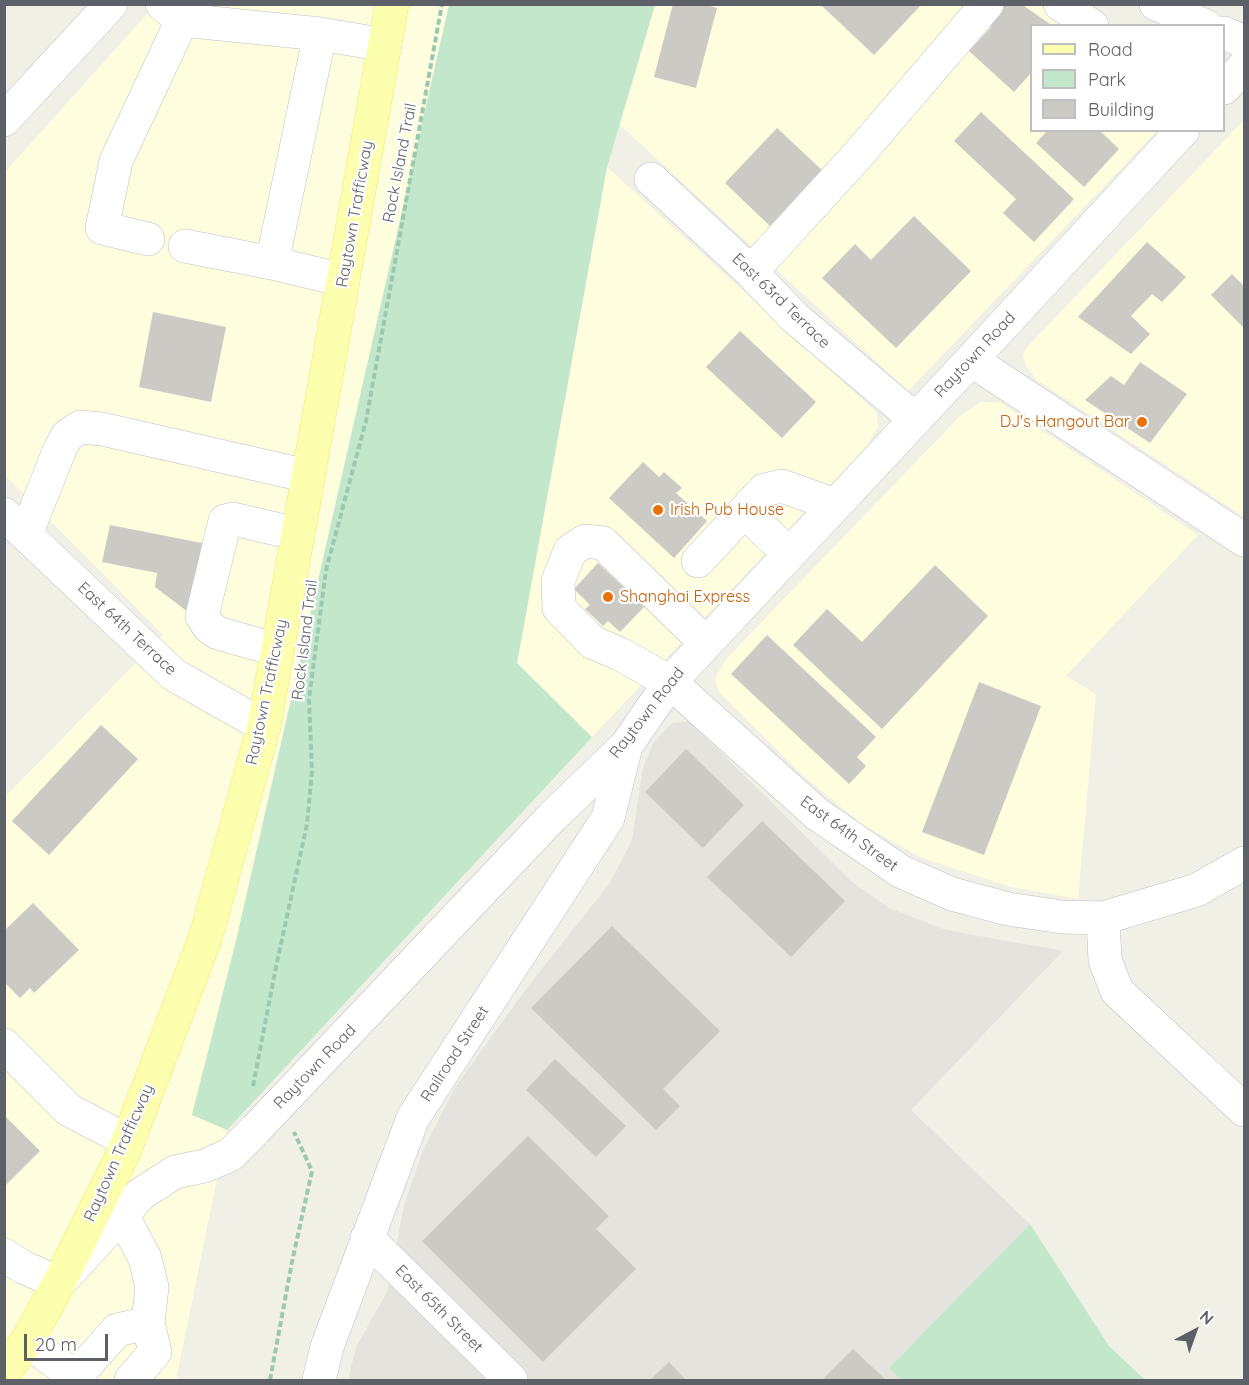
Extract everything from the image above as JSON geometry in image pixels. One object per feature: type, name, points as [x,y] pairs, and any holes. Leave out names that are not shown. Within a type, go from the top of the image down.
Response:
[{"type":"main road","name":"Raytown Trafficway","points":[[4,1373],[27,1341],[59,1283],[128,1141],[206,936],[264,726],[392,4]]},
{"type":"street","points":[[4,120],[111,4]]},
{"type":"street","points":[[751,272],[856,156],[987,4]]},
{"type":"street","points":[[1060,4],[1089,24]]},
{"type":"street","points":[[1156,4],[1201,24]]},
{"type":"street","points":[[148,239],[102,228],[116,161],[172,12],[385,45]]},
{"type":"street","points":[[1225,33],[1245,42]]},
{"type":"street","points":[[272,263],[320,34]]},
{"type":"street","points":[[1225,87],[1245,66]]},
{"type":"street","name":"Raytown Road","points":[[59,1283],[141,1194],[175,1172],[204,1167],[230,1155],[272,1127],[552,817],[626,746],[670,681],[1181,132]]},
{"type":"street","name":"East 63rd Terrace","points":[[651,179],[802,323],[915,420]]},
{"type":"street","points":[[186,246],[343,280]]},
{"type":"street","points":[[971,360],[1238,524]]},
{"type":"street","points":[[15,524],[67,436],[80,427],[102,429],[308,476]]},
{"type":"street","points":[[699,561],[754,501],[782,486],[835,505]]},
{"type":"street","points":[[754,501],[789,554]]},
{"type":"street","points":[[277,650],[218,633],[209,627],[202,616],[225,521],[233,519],[298,534]]},
{"type":"street","name":"East 64th Terrace","points":[[15,524],[174,675],[264,726]]},
{"type":"street","name":"East 64th Street","points":[[706,643],[603,543],[585,541],[570,551],[558,581],[559,608],[592,642],[670,681],[817,814],[900,871],[952,894],[1008,909],[1062,917],[1103,918],[1197,890],[1245,863]]},
{"type":"street","name":"Railroad Street","points":[[320,1380],[327,1347],[413,1118],[608,819],[626,746]]},
{"type":"street","points":[[1103,918],[1105,960],[1117,991],[1245,1110]]},
{"type":"street","points":[[4,1045],[69,1110],[128,1141]]},
{"type":"street","points":[[122,1215],[145,1258],[152,1287],[148,1323],[154,1352],[131,1380]]},
{"type":"street","name":"East 65th Street","points":[[367,1238],[511,1380]]},
{"type":"street","points":[[4,1255],[23,1267],[59,1283]]},
{"type":"street","points":[[27,1341],[76,1380],[117,1330],[148,1323]]},
{"type":"path","name":"Rock Island Trail","points":[[259,1094],[253,1088],[307,824],[312,771],[309,699],[326,570],[366,421],[442,4]]},
{"type":"path","points":[[270,1380],[312,1171],[295,1133],[272,1127]]},
{"type":"shaded area","points":[[1042,4],[1073,24],[1030,24],[1030,132],[1156,132],[908,391],[619,124],[655,5]]},
{"type":"shaded area","points":[[155,5],[449,5],[236,941],[192,1115],[227,1130],[176,1380],[5,1380],[4,798],[163,635],[5,475],[5,172]]},
{"type":"shaded area","points":[[1244,120],[1244,517],[1037,380],[1026,366],[1023,355],[1028,346]]},
{"type":"shaded area","points":[[607,167],[877,413],[878,427],[867,446],[592,737],[517,663]]},
{"type":"shaded area","points":[[980,402],[1000,402],[1198,535],[1066,676],[1096,694],[1078,899],[1011,887],[922,858],[863,825],[800,773],[718,691],[715,678],[727,658],[961,415]]},
{"type":"shaded area","points":[[689,721],[852,882],[889,908],[946,930],[1063,951],[911,1110],[1030,1224],[890,1368],[902,1380],[348,1380],[356,1347],[387,1292],[404,1205],[424,1148],[456,1086],[529,985],[610,883],[632,840],[643,767],[654,742],[672,723]]},
{"type":"green space","points":[[449,5],[655,5],[607,167],[517,663],[592,737],[227,1130],[192,1115],[236,941]]},
{"type":"green space","points":[[1030,1224],[1109,1346],[1145,1380],[902,1380],[889,1368]]},
{"type":"building","points":[[673,4],[704,4],[717,8],[696,88],[654,77]]},
{"type":"building","points":[[824,4],[922,4],[874,55],[822,6]]},
{"type":"building","points":[[997,4],[1021,4],[1050,24],[1030,24],[1030,74],[1014,92],[969,51],[991,27],[982,20]]},
{"type":"building","points":[[981,112],[1074,199],[1034,242],[1003,213],[1016,199],[954,141]]},
{"type":"building","points":[[777,128],[822,170],[770,226],[725,183]]},
{"type":"building","points":[[1046,132],[1101,132],[1119,149],[1084,187],[1036,143]]},
{"type":"building","points":[[914,216],[971,271],[896,348],[822,278],[855,244],[871,260]]},
{"type":"building","points":[[1147,242],[1186,277],[1162,302],[1152,294],[1131,316],[1150,334],[1131,354],[1078,317]]},
{"type":"building","points":[[1232,274],[1244,286],[1244,328],[1211,295]]},
{"type":"building","points":[[153,312],[226,327],[211,402],[139,387]]},
{"type":"building","points":[[740,331],[816,402],[782,438],[706,367]]},
{"type":"building","name":"DJ's Hangout Bar","points":[[1140,362],[1187,394],[1150,443],[1085,400],[1111,376],[1124,385]]},
{"type":"building","name":"Irish Pub House","points":[[643,462],[659,477],[664,472],[682,488],[676,493],[707,521],[674,558],[609,498]]},
{"type":"building","points":[[110,525],[202,543],[188,612],[155,587],[157,573],[102,562]]},
{"type":"building","name":"Shanghai Express","points":[[598,563],[644,607],[620,632],[608,621],[603,626],[585,609],[590,605],[574,589]]},
{"type":"building","points":[[935,565],[988,616],[882,729],[793,645],[827,609],[862,642]]},
{"type":"building","points":[[767,635],[876,737],[857,757],[866,766],[849,784],[731,674]]},
{"type":"building","points":[[979,682],[1041,706],[984,855],[922,832]]},
{"type":"building","points":[[101,725],[138,759],[49,855],[12,821]]},
{"type":"building","points":[[686,749],[744,805],[703,848],[645,792]]},
{"type":"building","points":[[762,821],[845,901],[791,957],[707,877]]},
{"type":"building","points":[[33,903],[79,950],[34,993],[30,988],[20,998],[4,982],[4,931]]},
{"type":"building","points":[[612,926],[720,1031],[663,1089],[680,1106],[656,1130],[531,1008]]},
{"type":"building","points":[[555,1059],[626,1126],[596,1157],[526,1090]]},
{"type":"building","points":[[4,1115],[40,1151],[4,1187]]},
{"type":"building","points":[[528,1136],[609,1216],[596,1229],[636,1269],[543,1362],[422,1241]]},
{"type":"building","points":[[853,1349],[886,1380],[822,1380]]},
{"type":"building","points":[[669,1362],[686,1380],[650,1380]]},
{"type":"place","name":"DJ's Hangout Bar","points":[[1142,422]]},
{"type":"place","name":"Irish Pub House","points":[[658,510]]},
{"type":"place","name":"Shanghai Express","points":[[608,597]]}]
